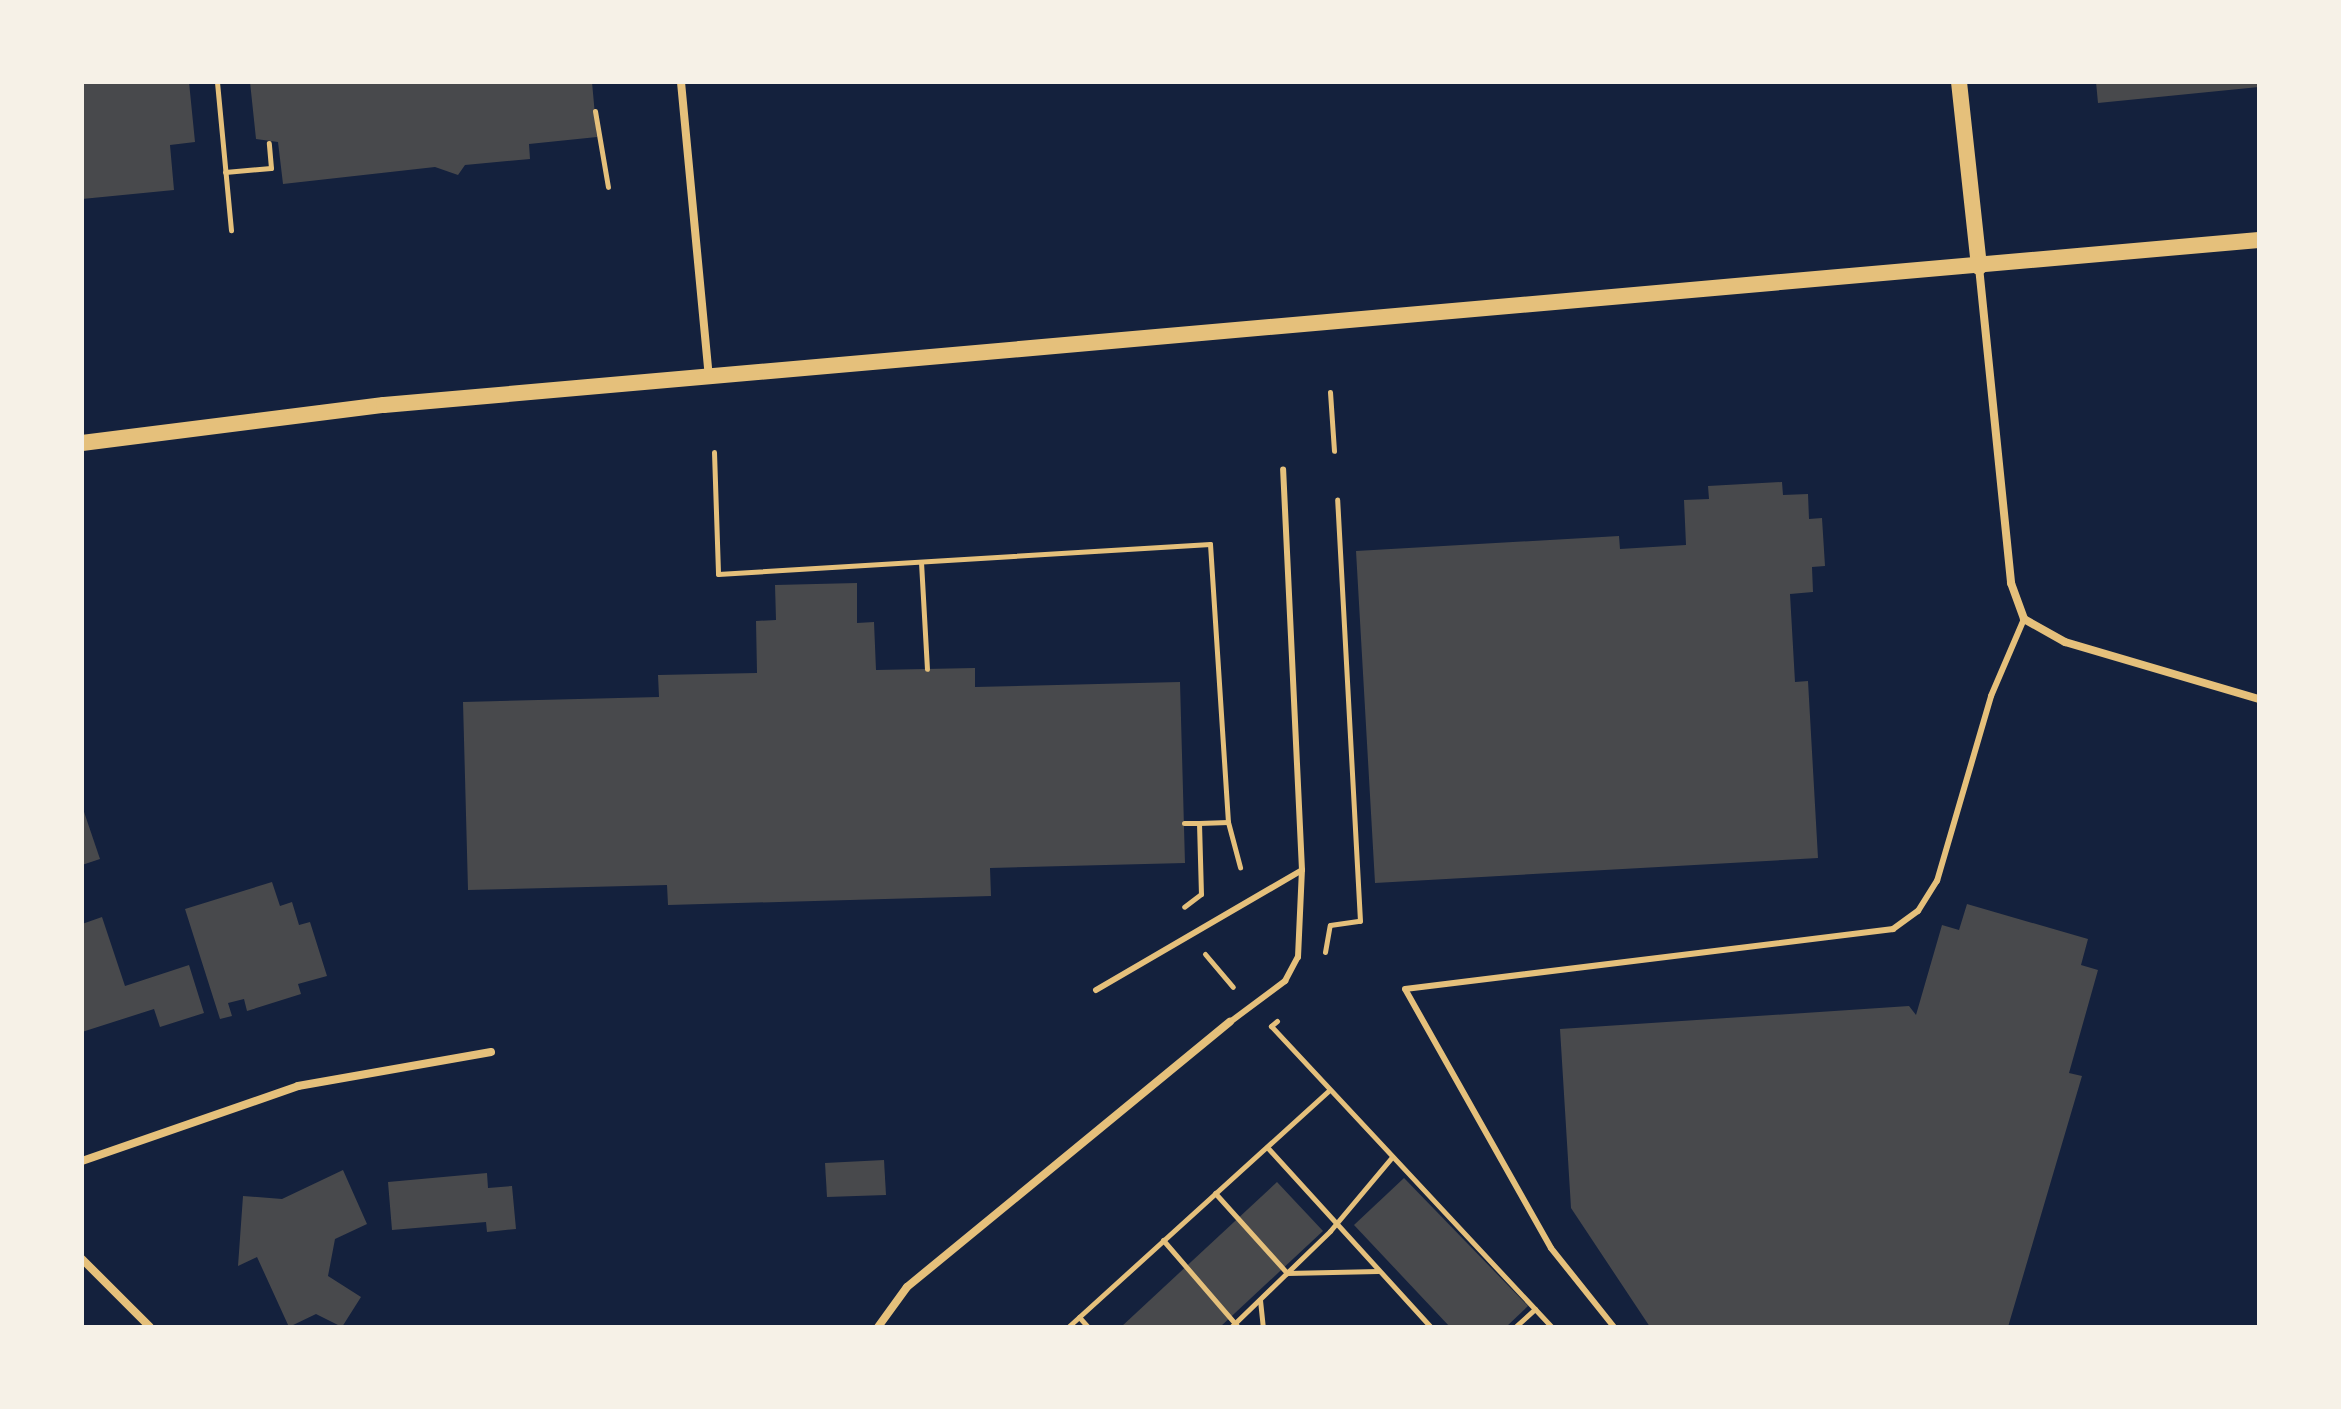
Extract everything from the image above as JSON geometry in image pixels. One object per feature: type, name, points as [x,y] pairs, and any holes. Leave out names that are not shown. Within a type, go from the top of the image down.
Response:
[{"type":"main road","points":[[1959,82],[1979,267]]},
{"type":"main road","points":[[82,443],[709,376],[1979,267],[2259,240]]},
{"type":"street","points":[[681,82],[709,376]]},
{"type":"street","points":[[1979,267],[2011,583],[2024,619],[2065,642],[2259,699]]},
{"type":"street","points":[[878,1327],[907,1287],[1230,1022]]},
{"type":"street","points":[[82,1161],[298,1086],[491,1052]]},
{"type":"street","points":[[82,1259],[150,1327]]},
{"type":"lane","points":[[1230,1022],[1285,981],[1298,957],[1302,870],[1283,469]]},
{"type":"lane","points":[[1614,1327],[1551,1248],[1405,989],[1893,929],[1918,911],[1937,881],[1991,696],[2024,619]]},
{"type":"lane","points":[[1096,990],[1302,870]]},
{"type":"path","points":[[217,82],[231,230]]},
{"type":"path","points":[[595,111],[608,187]]},
{"type":"path","points":[[225,172],[271,168],[269,143]]},
{"type":"path","points":[[1330,392],[1334,451]]},
{"type":"path","points":[[714,452],[718,574],[1210,544],[1228,822],[1240,867]]},
{"type":"path","points":[[1320,968],[1330,925],[1360,921],[1337,500]]},
{"type":"path","points":[[921,562],[927,669]]},
{"type":"path","points":[[1184,823],[1228,822]]},
{"type":"path","points":[[1171,918],[1201,894],[1199,823]]},
{"type":"path","points":[[1203,953],[1233,987]]},
{"type":"path","points":[[1281,1017],[1271,1026],[1552,1327]]},
{"type":"path","points":[[1068,1327],[1329,1090]]},
{"type":"path","points":[[1267,1147],[1424,1324],[1431,1327]]},
{"type":"path","points":[[1231,1327],[1239,1323],[1336,1224],[1392,1157]]},
{"type":"path","points":[[1215,1193],[1287,1273],[1380,1271]]},
{"type":"path","points":[[1163,1240],[1239,1323]]},
{"type":"path","points":[[1260,1299],[1263,1327]]},
{"type":"path","points":[[1515,1327],[1535,1309]]},
{"type":"path","points":[[1079,1317],[1088,1327]]},
{"type":"building","points":[[82,82],[189,82],[195,142],[170,145],[174,190],[82,199]]},
{"type":"building","points":[[250,82],[592,82],[597,137],[529,144],[530,159],[465,165],[458,175],[435,167],[283,184],[278,142],[256,139]]},
{"type":"building","points":[[2096,82],[2259,82],[2259,87],[2098,103]]},
{"type":"building","points":[[1782,482],[1783,495],[1808,494],[1809,519],[1822,518],[1825,566],[1812,567],[1813,592],[1790,594],[1795,682],[1808,681],[1818,858],[1375,883],[1356,551],[1619,536],[1620,549],[1686,545],[1684,500],[1709,499],[1708,486]]},
{"type":"building","points":[[857,583],[857,623],[874,622],[876,670],[975,668],[975,687],[1180,682],[1185,863],[990,868],[991,896],[668,905],[667,885],[468,890],[463,702],[659,697],[658,675],[757,673],[756,621],[776,620],[775,585]]},
{"type":"building","points":[[82,806],[100,859],[82,865]]},
{"type":"building","points":[[272,882],[280,906],[292,902],[299,925],[310,922],[327,976],[298,984],[301,994],[247,1011],[244,999],[228,1003],[232,1016],[220,1019],[185,909]]},
{"type":"building","points":[[1967,904],[2088,939],[2081,965],[2098,970],[2069,1073],[2082,1076],[2008,1327],[1650,1327],[1571,1208],[1560,1029],[1909,1006],[1916,1015],[1942,925],[1959,930]]},
{"type":"building","points":[[102,917],[125,986],[189,965],[204,1013],[160,1027],[154,1009],[82,1032],[82,924]]},
{"type":"building","points":[[884,1160],[886,1195],[827,1197],[825,1163]]},
{"type":"building","points":[[343,1170],[367,1224],[335,1239],[328,1276],[361,1297],[342,1327],[316,1314],[289,1327],[257,1257],[238,1266],[243,1196],[282,1199]]},
{"type":"building","points":[[487,1173],[488,1188],[512,1186],[516,1229],[487,1232],[486,1222],[392,1230],[388,1182]]},
{"type":"building","points":[[1404,1178],[1528,1306],[1506,1327],[1450,1327],[1354,1225]]},
{"type":"building","points":[[1277,1182],[1323,1231],[1220,1327],[1121,1327]]}]
